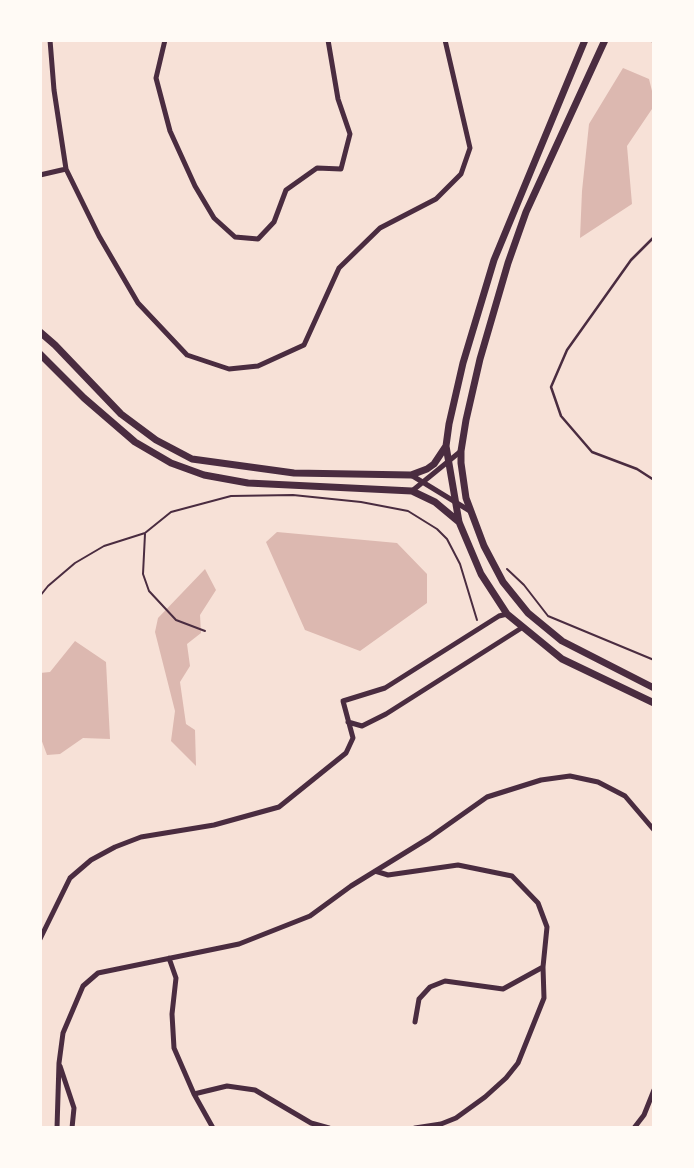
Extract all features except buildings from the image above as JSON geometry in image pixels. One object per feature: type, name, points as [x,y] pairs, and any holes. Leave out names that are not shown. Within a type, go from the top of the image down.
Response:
[{"type":"street","points":[[50,40],[54,90],[66,169],[99,236],[138,303],[187,355],[229,369],[258,366],[304,345],[339,268],[380,228],[436,199],[460,174],[470,148],[445,40]]},
{"type":"street","points":[[165,40],[156,79],[170,131],[195,186],[214,218],[235,237],[258,239],[274,222],[286,190],[317,168],[341,169],[350,134],[338,99],[328,40]]},
{"type":"street","points":[[585,40],[494,260],[463,363],[446,446],[459,522],[481,574],[507,614],[562,659],[654,703]]},
{"type":"street","points":[[605,40],[526,212],[508,263],[483,348],[466,420],[461,451],[463,485],[484,546],[503,582],[528,614],[562,640],[654,688]]},
{"type":"street","points":[[40,175],[66,169]]},
{"type":"street","points":[[40,332],[121,414],[156,440],[192,459],[294,473],[411,475],[434,464],[446,446]]},
{"type":"street","points":[[40,354],[84,398],[135,442],[171,463],[204,475],[248,483],[412,491],[429,498],[459,522]]},
{"type":"street","points":[[412,491],[461,451]]},
{"type":"street","points":[[411,475],[470,511]]},
{"type":"street","points":[[40,939],[70,878],[91,860],[141,837],[214,825],[279,807],[346,753],[353,738],[343,702],[385,688],[499,616],[507,614]]},
{"type":"street","points":[[348,722],[362,726],[386,714],[523,627]]},
{"type":"street","points":[[57,1128],[59,1063],[63,1033],[83,986],[98,973],[239,944],[310,916],[487,797],[541,780],[570,776],[598,782],[625,796],[654,830]]},
{"type":"street","points":[[375,871],[388,875],[458,864],[512,876],[538,902],[547,927],[543,967],[544,998],[518,1063],[485,1097],[456,1118],[441,1124],[415,1128]]},
{"type":"street","points":[[169,958],[176,978],[172,1014],[174,1048],[194,1094],[213,1128]]},
{"type":"street","points":[[415,1023],[419,999],[430,986],[444,981],[503,989],[543,967]]},
{"type":"street","points":[[59,1063],[74,1108],[72,1128]]},
{"type":"street","points":[[194,1094],[227,1086],[255,1090],[311,1123],[329,1128]]},
{"type":"street","points":[[634,1128],[644,1115],[654,1090]]},
{"type":"street","points":[[57,1110],[74,1108]]},
{"type":"lane","points":[[654,237],[631,260],[568,350],[551,387],[561,416],[592,452],[637,469],[654,480]]},
{"type":"path","points":[[40,596],[75,562],[104,546],[145,533],[171,512],[231,496],[293,495],[361,502],[408,511],[437,529],[447,539],[460,564],[480,628]]},
{"type":"path","points":[[145,533],[143,574],[149,591],[176,620],[205,631]]},
{"type":"path","points":[[506,568],[524,585],[548,616],[654,660]]},
{"type":"shaded area","points":[[623,68],[649,79],[654,99],[654,106],[627,146],[632,204],[580,238],[589,124]]},
{"type":"shaded area","points":[[277,532],[397,543],[427,574],[427,603],[360,651],[305,630],[266,542]]},
{"type":"shaded area","points":[[205,569],[216,590],[200,615],[201,633],[187,644],[190,666],[180,682],[186,724],[195,730],[196,766],[171,741],[175,711],[155,632],[158,618]]},
{"type":"shaded area","points":[[75,641],[106,662],[110,739],[83,738],[60,754],[47,755],[40,736],[40,673],[50,672]]}]
